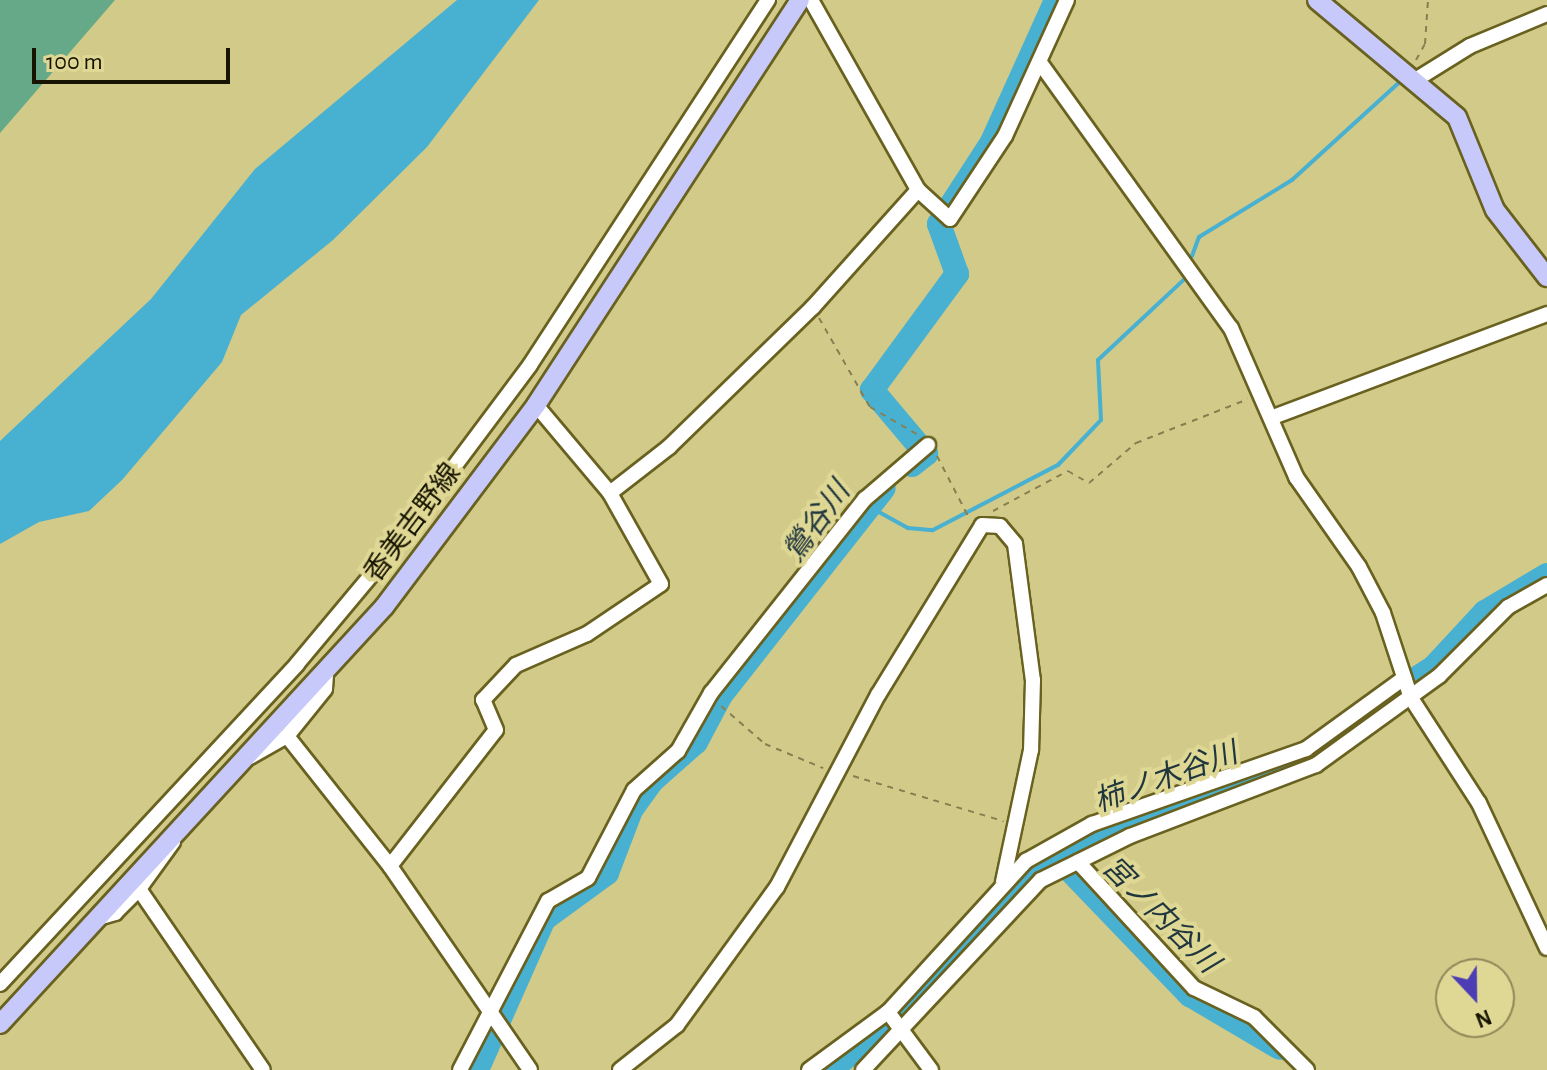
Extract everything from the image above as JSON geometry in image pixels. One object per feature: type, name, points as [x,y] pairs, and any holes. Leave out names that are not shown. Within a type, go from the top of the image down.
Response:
[{"type":"main road","name":"香美吉野線","points":[[0,1024],[326,674],[536,405],[800,0]]},
{"type":"main road","points":[[1317,0],[1412,74],[1457,117],[1495,210],[1547,277]]},
{"type":"street","points":[[0,984],[297,664],[388,555],[530,365],[768,0]]},
{"type":"street","points":[[811,0],[918,190],[942,215],[1005,136],[1041,64],[1067,0]]},
{"type":"street","points":[[1412,74],[1547,14]]},
{"type":"street","points":[[1041,64],[1198,275],[1262,393],[1296,477],[1348,547],[1383,613],[1407,688],[1479,803],[1547,948]]},
{"type":"street","points":[[610,493],[669,447],[813,307],[918,190]]},
{"type":"street","points":[[1273,417],[1547,314]]},
{"type":"street","points":[[390,866],[496,730],[483,700],[516,665],[587,634],[661,584],[610,493],[536,405]]},
{"type":"street","points":[[460,1070],[495,1014],[548,901],[600,863],[634,790],[678,751],[711,693],[865,499],[924,449]]},
{"type":"street","points":[[620,1070],[677,1025],[799,853],[878,695],[982,525],[1000,526],[1015,544],[1033,680],[1031,750],[1012,823],[1003,882]]},
{"type":"street","points":[[863,1070],[903,1031],[1012,908],[1078,860],[1316,765],[1508,607],[1547,585]]},
{"type":"street","points":[[250,757],[287,736],[325,689],[326,674]]},
{"type":"street","points":[[809,1070],[890,1014],[1003,882],[1081,833],[1306,749],[1407,688]]},
{"type":"street","points":[[287,736],[390,866],[511,1037],[530,1070]]},
{"type":"street","points":[[1081,833],[1078,860],[1194,988],[1254,1017],[1307,1070]]},
{"type":"street","points":[[95,919],[115,913],[139,889],[177,835]]},
{"type":"street","points":[[139,889],[263,1070]]},
{"type":"street","points":[[890,1014],[931,1070]]},
{"type":"path","points":[[1412,74],[1425,44],[1428,0]]},
{"type":"path","points":[[813,307],[870,407],[894,421],[905,423],[968,517]]},
{"type":"path","points":[[982,525],[988,515],[1060,474],[1089,483],[1136,443],[1262,393]]},
{"type":"path","points":[[719,703],[765,744],[798,762],[842,772],[1012,823]]},
{"type":"green space","points":[[0,0],[115,0],[0,133]]},
{"type":"water","points":[[457,0],[539,0],[427,147],[333,240],[241,315],[222,362],[122,480],[89,511],[39,522],[0,544],[0,441],[151,299],[255,169]]},
{"type":"waterway","name":"鶯谷川","points":[[912,465],[926,454],[872,390],[957,274],[939,224],[992,142],[1056,0]]},
{"type":"waterway","points":[[1414,72],[1490,31]]},
{"type":"waterway","points":[[1192,256],[1199,237],[1292,180],[1403,79]]},
{"type":"waterway","points":[[868,506],[908,528],[933,530],[1058,465],[1101,420],[1098,360],[1190,274]]},
{"type":"waterway","name":"鶯谷川","points":[[477,1070],[544,919],[607,873],[631,810],[653,780],[696,742],[721,695],[884,488]]},
{"type":"waterway","name":"柿ノ木谷川","points":[[830,1070],[913,1004],[1022,878],[1100,835],[1312,759],[1367,710],[1434,667],[1485,612],[1547,575]]},
{"type":"waterway","name":"宮ノ内谷川","points":[[1057,857],[1190,995],[1280,1048]]}]
